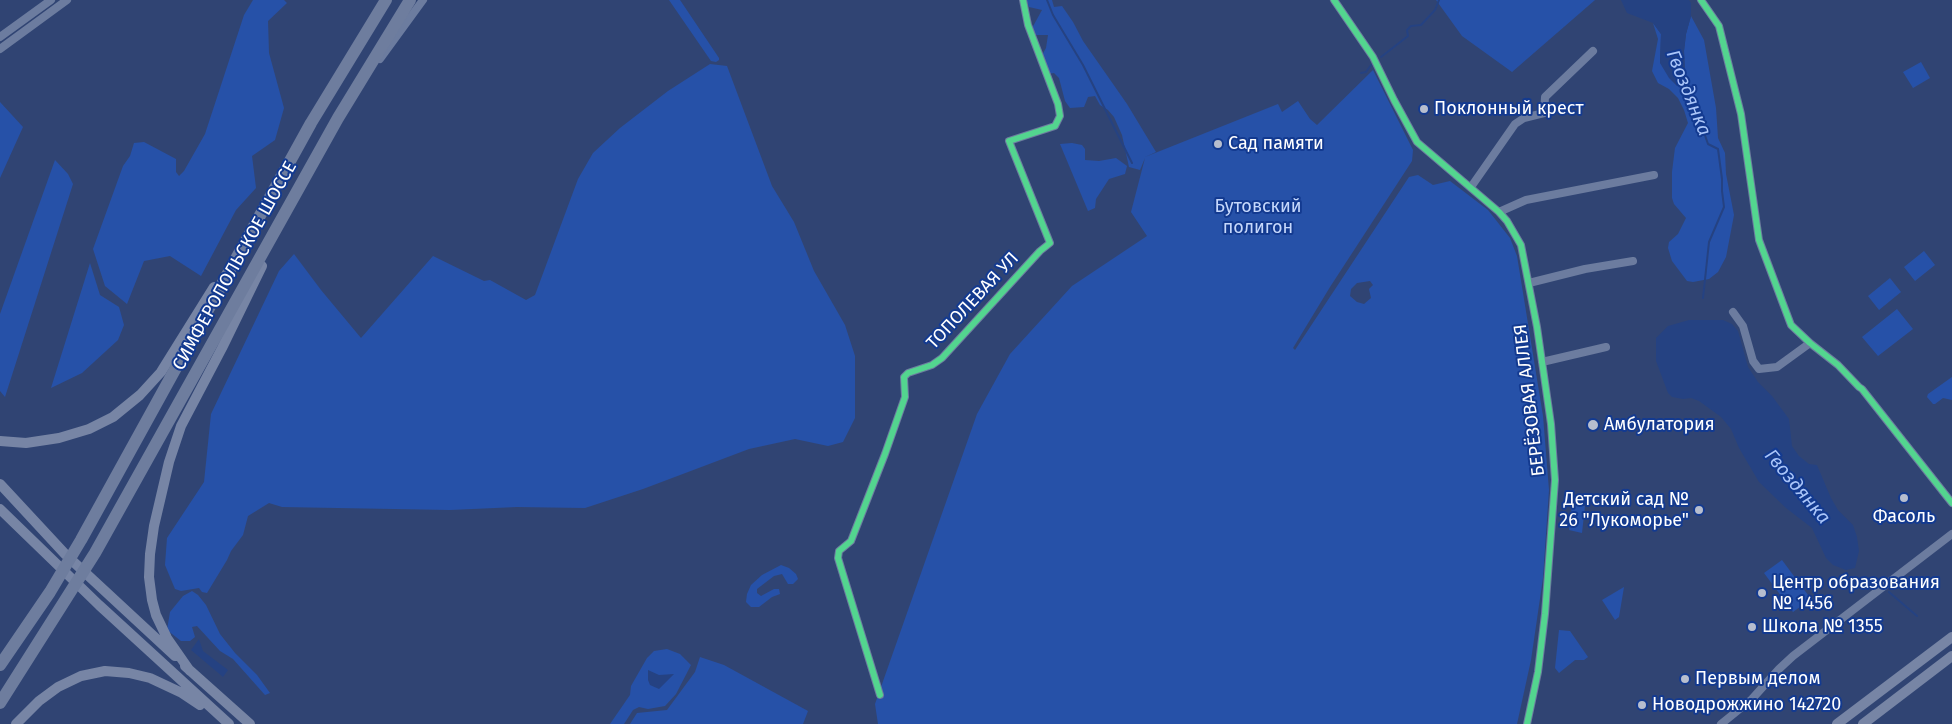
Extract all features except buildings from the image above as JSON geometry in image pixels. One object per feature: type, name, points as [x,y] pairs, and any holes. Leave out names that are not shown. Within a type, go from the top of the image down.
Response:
[{"type":"highway","name":"СИМФЕРОПОЛЬСКОЕ ШОССЕ","points":[[0,665],[50,592],[81,540],[311,123],[386,0]]},
{"type":"highway","name":"СИМФЕРОПОЛЬСКОЕ ШОССЕ","points":[[0,703],[95,553],[338,118],[410,0]]},
{"type":"main road","points":[[0,441],[26,443],[59,438],[89,429],[113,417],[140,395],[160,372],[181,342],[284,171]]},
{"type":"main road","points":[[190,671],[167,638],[156,616],[149,577],[150,554],[166,471],[181,426],[222,348],[300,185]]},
{"type":"main road","points":[[0,484],[65,554],[190,671],[250,724]]},
{"type":"main road","points":[[0,509],[99,605],[227,722]]},
{"type":"main road","points":[[1837,724],[1952,637]]},
{"type":"main road","points":[[1863,724],[1952,656]]},
{"type":"main road","points":[[16,724],[58,687],[81,676],[104,671],[128,673],[150,678],[182,693],[227,722]]},
{"type":"street","points":[[0,37],[51,0]]},
{"type":"street","points":[[0,48],[66,0]]},
{"type":"street","points":[[338,118],[423,0]]},
{"type":"street","name":"ТОПОЛЕВАЯ УЛ","points":[[880,695],[838,558],[839,550],[851,541],[885,454],[905,396],[904,377],[908,372],[932,365],[942,358],[1040,251],[1050,243],[1010,141],[1055,126],[1060,116],[1058,104],[1028,25],[1023,0]]},
{"type":"street","name":"БЕРЁЗОВАЯ АЛЛЕЯ","points":[[1334,0],[1374,57],[1415,139],[1499,212],[1507,221],[1521,245],[1551,424],[1554,480],[1545,614],[1538,672],[1527,724]]},
{"type":"street","points":[[1701,0],[1719,26],[1741,114],[1759,240],[1791,325],[1838,365],[1859,388],[1862,388],[1952,503]]},
{"type":"street","points":[[1471,187],[1515,124],[1524,118],[1544,113],[1545,97],[1594,51]]},
{"type":"street","points":[[1499,212],[1526,200],[1654,175]]},
{"type":"street","points":[[1529,284],[1585,269],[1633,261]]},
{"type":"street","points":[[1733,312],[1742,326],[1753,362],[1759,369],[1777,366],[1810,343]]},
{"type":"street","points":[[1542,362],[1606,347]]},
{"type":"street","points":[[1721,724],[1752,699],[1793,656],[1952,534]]},
{"type":"green space","points":[[253,0],[284,0],[287,3],[268,21],[269,53],[284,108],[275,140],[252,156],[256,188],[236,210],[201,276],[170,256],[144,261],[127,304],[105,286],[93,249],[123,166],[130,156],[134,143],[144,142],[176,159],[176,172],[179,176],[184,171],[205,134],[244,15]]},
{"type":"green space","points":[[669,0],[680,0],[719,60],[716,62],[711,61]]},
{"type":"green space","name":"Бутовский полигон","points":[[1026,0],[1052,0],[1054,7],[1062,6],[1083,41],[1127,104],[1156,152],[1145,157],[1278,104],[1282,112],[1298,101],[1310,119],[1317,125],[1373,70],[1413,150],[1412,161],[1330,287],[1293,348],[1295,350],[1409,177],[1418,175],[1433,185],[1450,181],[1488,210],[1510,238],[1517,256],[1543,416],[1549,490],[1543,578],[1531,660],[1517,724],[878,724],[875,704],[977,414],[1010,354],[1072,286],[1147,236],[1131,212],[1145,158],[1140,170],[1129,167],[1122,135],[1114,117],[1100,105],[1095,96],[1088,97],[1084,107],[1070,108],[1065,101],[1059,78],[1054,73],[1047,74],[1041,57],[1046,48],[1048,35],[1034,35],[1031,30],[1042,10],[1029,7]],"holes":[[[1370,281],[1373,285],[1369,289],[1371,298],[1364,304],[1357,302],[1350,296],[1351,289],[1357,283]]]},
{"type":"green space","points":[[1436,0],[1595,0],[1512,72],[1462,36]]},
{"type":"green space","points":[[1691,16],[1704,40],[1716,108],[1718,138],[1725,153],[1726,174],[1734,215],[1726,257],[1718,272],[1709,279],[1693,282],[1687,281],[1672,261],[1668,248],[1669,242],[1678,234],[1686,218],[1674,204],[1672,198],[1672,172],[1675,148],[1688,123],[1678,98],[1669,89],[1658,83],[1652,71],[1658,39],[1653,23],[1661,34],[1660,63],[1685,74],[1684,51]]},
{"type":"green space","points":[[1921,62],[1930,78],[1913,88],[1903,72]]},
{"type":"green space","points":[[710,64],[727,66],[772,186],[794,222],[814,271],[845,325],[855,356],[855,418],[843,442],[828,446],[795,439],[749,449],[643,489],[585,508],[517,507],[450,510],[282,507],[269,503],[248,516],[243,535],[231,551],[207,593],[202,592],[199,588],[181,591],[175,589],[165,565],[167,538],[204,482],[211,414],[279,271],[294,254],[361,338],[433,256],[484,281],[490,280],[526,300],[535,295],[578,179],[593,153],[620,128],[668,91]]},
{"type":"green space","points":[[0,102],[23,127],[0,178]]},
{"type":"green space","points":[[1072,143],[1082,145],[1085,149],[1085,160],[1099,161],[1116,158],[1127,166],[1125,174],[1109,179],[1096,199],[1095,208],[1088,211],[1060,144]]},
{"type":"green space","points":[[55,160],[68,174],[73,184],[5,397],[0,391],[0,314]]},
{"type":"green space","points":[[1924,251],[1935,265],[1915,281],[1904,267]]},
{"type":"green space","points":[[90,263],[100,295],[119,307],[124,325],[118,340],[82,373],[51,388]]},
{"type":"green space","points":[[1890,278],[1901,292],[1879,310],[1868,296]]},
{"type":"green space","points":[[1897,309],[1913,329],[1878,356],[1862,337]]},
{"type":"green space","points":[[1952,377],[1952,400],[1943,398],[1933,404],[1927,397],[1928,394]]},
{"type":"green space","points":[[1572,504],[1585,506],[1582,533],[1569,530]]},
{"type":"green space","points":[[1782,560],[1811,599],[1793,612],[1764,573]]},
{"type":"green space","points":[[781,565],[789,568],[796,574],[798,579],[793,584],[788,584],[782,574],[774,576],[757,589],[757,593],[761,596],[774,589],[779,589],[780,594],[772,597],[759,607],[751,607],[746,602],[751,585],[762,575]]},
{"type":"green space","points":[[1624,587],[1619,617],[1615,620],[1602,600]]},
{"type":"green space","points":[[192,591],[206,605],[220,634],[235,653],[257,675],[270,693],[265,695],[233,659],[220,651],[197,626],[192,627],[195,637],[190,641],[181,641],[167,630],[170,612],[183,596]]},
{"type":"green space","points":[[1559,630],[1570,631],[1588,657],[1584,660],[1575,660],[1559,673],[1555,668]]},
{"type":"green space","points":[[667,649],[680,654],[691,665],[676,694],[665,706],[648,709],[639,707],[633,710],[624,724],[610,724],[630,695],[631,686],[647,658],[654,651]]},
{"type":"green space","points":[[700,657],[724,665],[808,711],[803,724],[630,724],[637,713],[667,710],[695,672]]},
{"type":"water","points":[[1621,0],[1689,0],[1691,3],[1691,16],[1684,51],[1685,74],[1683,80],[1677,86],[1669,78],[1660,63],[1661,34],[1653,23],[1627,13]]},
{"type":"water","points":[[1689,320],[1723,320],[1732,324],[1738,331],[1748,367],[1789,419],[1792,446],[1799,456],[1809,464],[1817,465],[1838,510],[1853,525],[1859,551],[1855,568],[1846,570],[1833,565],[1826,558],[1812,528],[1786,508],[1759,482],[1739,448],[1731,429],[1721,417],[1699,401],[1691,398],[1672,397],[1668,393],[1656,361],[1656,338],[1668,326]]},
{"type":"water","points":[[199,639],[203,651],[228,670],[223,677],[191,650]]},
{"type":"water","points":[[648,670],[659,675],[674,674],[659,689],[650,685]]},
{"type":"waterway","points":[[1047,0],[1053,15],[1083,65],[1132,163]]},
{"type":"waterway","points":[[1381,57],[1408,36],[1407,30],[1411,26],[1421,25],[1435,10],[1439,0]]},
{"type":"waterway","points":[[1361,73],[1366,72],[1371,65]]},
{"type":"waterway","name":"Гвоздянка","points":[[1681,78],[1708,144],[1718,149],[1722,179],[1724,207],[1709,242],[1703,298]]},
{"type":"waterway","name":"Гвоздянка","points":[[1889,592],[1917,616]]},
{"type":"cycle path","points":[[880,695],[838,558],[839,551],[851,541],[885,454],[905,397],[904,377],[908,373],[932,365],[942,358],[1040,251],[1050,243],[1009,141],[1055,126],[1060,116],[1058,104],[1028,25],[1023,0]]},
{"type":"cycle path","points":[[1334,0],[1373,57],[1417,142],[1499,212],[1507,221],[1521,245],[1537,327],[1551,424],[1555,480],[1545,614],[1538,672],[1527,724]]},
{"type":"cycle path","points":[[1701,0],[1719,26],[1741,114],[1759,240],[1791,325],[1838,365],[1862,389],[1952,503]]},
{"type":"place","name":"Поклонный крест","points":[[1424,109]]},
{"type":"place","name":"Сад памяти","points":[[1218,144]]},
{"type":"place","name":"Амбулатория","points":[[1593,425]]},
{"type":"place","name":"Фасоль","points":[[1904,498]]},
{"type":"place","name":"Детский сад № 26 \"Лукоморье\"","points":[[1699,510]]},
{"type":"place","name":"Центр образования № 1456","points":[[1762,593]]},
{"type":"place","name":"Школа № 1355","points":[[1752,627]]},
{"type":"place","name":"Первым делом","points":[[1685,679]]},
{"type":"place","name":"Новодрожжино 142720","points":[[1642,705]]}]
